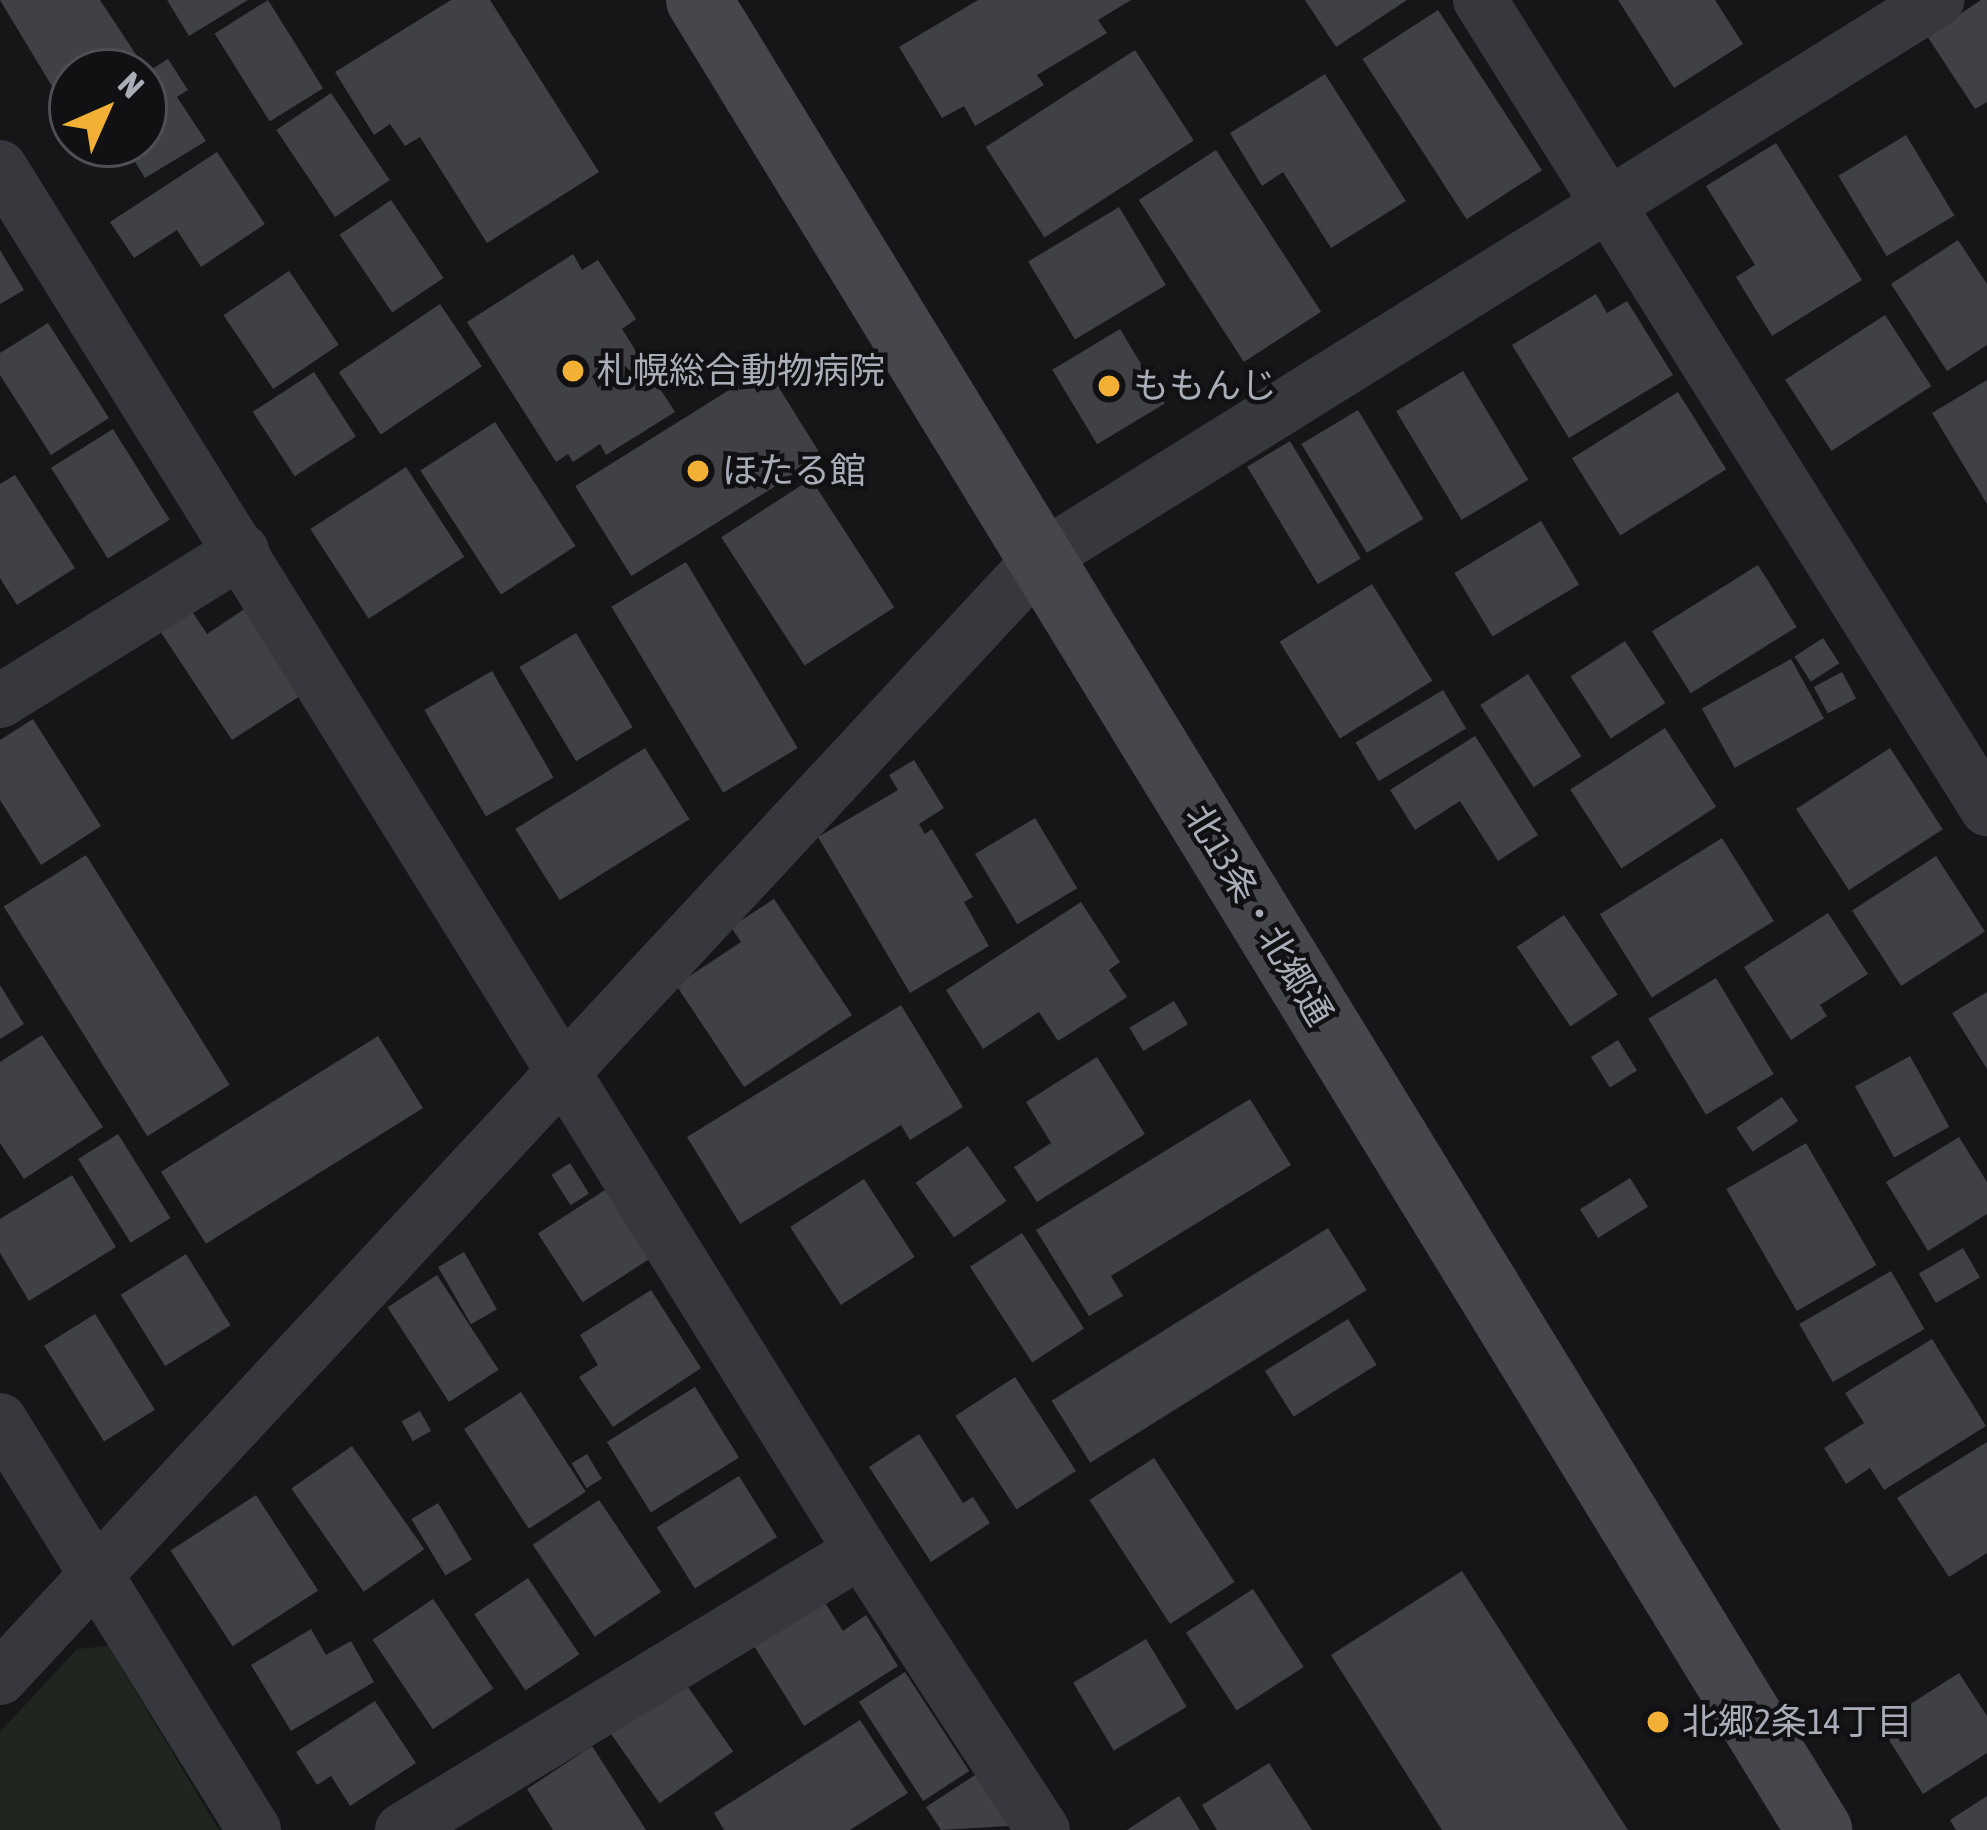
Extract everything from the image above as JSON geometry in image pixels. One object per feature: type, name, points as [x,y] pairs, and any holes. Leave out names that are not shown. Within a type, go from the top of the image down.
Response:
[{"type":"main road","name":"北13条・北郷通","points":[[699,0],[1819,1830]]},
{"type":"street","points":[[1480,0],[1987,808]]},
{"type":"street","points":[[0,1678],[1041,558],[1936,0]]},
{"type":"street","points":[[0,167],[566,1069],[861,1551],[1043,1830]]},
{"type":"street","points":[[0,701],[242,551]]},
{"type":"street","points":[[0,1420],[254,1830]]},
{"type":"street","points":[[402,1830],[861,1551]]},
{"type":"shaded area","points":[[108,1646],[219,1830],[0,1830],[0,1732],[77,1649]]},
{"type":"building","points":[[0,0],[100,0],[132,48],[48,48],[48,80]]},
{"type":"building","points":[[167,0],[248,0],[189,36]]},
{"type":"building","points":[[268,0],[323,88],[270,122],[215,33]]},
{"type":"building","points":[[451,0],[490,0],[599,172],[487,243],[420,137],[405,146],[390,124],[374,135],[335,72]]},
{"type":"building","points":[[978,0],[1131,0],[1098,20],[1107,33],[1037,75],[1044,85],[975,126],[964,106],[942,118],[899,47]]},
{"type":"building","points":[[1305,0],[1407,0],[1336,47]]},
{"type":"building","points":[[1618,0],[1715,0],[1743,44],[1674,88]]},
{"type":"building","points":[[1987,0],[1987,102],[1975,109],[1927,36]]},
{"type":"building","points":[[1438,10],[1542,170],[1467,219],[1363,59]]},
{"type":"building","points":[[1135,50],[1194,141],[1045,238],[986,147]]},
{"type":"building","points":[[168,59],[188,90],[177,97],[206,141],[168,164]]},
{"type":"building","points":[[1325,74],[1406,201],[1331,248],[1283,172],[1262,186],[1230,133]]},
{"type":"building","points":[[331,93],[390,180],[335,217],[276,130]]},
{"type":"building","points":[[1906,135],[1954,216],[1887,256],[1838,176]]},
{"type":"building","points":[[1776,143],[1862,280],[1772,336],[1736,277],[1755,265],[1706,186]]},
{"type":"building","points":[[1216,150],[1321,312],[1244,362],[1139,200]]},
{"type":"building","points":[[217,152],[265,224],[201,267],[177,230],[134,258],[110,222]]},
{"type":"building","points":[[139,168],[161,168],[145,178]]},
{"type":"building","points":[[391,200],[444,278],[392,313],[340,235]]},
{"type":"building","points":[[1119,207],[1166,285],[1075,340],[1028,262]]},
{"type":"building","points":[[1958,240],[1987,284],[1987,345],[1947,371],[1891,284]]},
{"type":"building","points":[[0,250],[24,290],[0,304]]},
{"type":"building","name":"札幌総合動物病院","points":[[573,254],[582,270],[598,260],[636,319],[622,329],[675,412],[606,455],[600,444],[573,462],[568,454],[556,462],[467,322]]},
{"type":"building","points":[[289,271],[339,345],[273,389],[224,315]]},
{"type":"building","points":[[1596,294],[1607,313],[1627,301],[1673,375],[1569,438],[1512,345]]},
{"type":"building","points":[[440,304],[482,366],[381,434],[339,372]]},
{"type":"building","points":[[1885,315],[1931,386],[1831,451],[1785,380]]},
{"type":"building","points":[[48,323],[109,418],[51,455],[0,375],[0,353]]},
{"type":"building","name":"ももんじ","points":[[1120,329],[1165,404],[1097,444],[1052,370]]},
{"type":"building","name":"ほたる館","points":[[766,367],[822,457],[631,576],[575,486]]},
{"type":"building","points":[[1463,371],[1528,480],[1462,520],[1396,411]]},
{"type":"building","points":[[314,372],[356,437],[295,476],[253,412]]},
{"type":"building","points":[[1987,380],[1987,504],[1932,413]]},
{"type":"building","points":[[1678,392],[1726,469],[1620,535],[1572,458]]},
{"type":"building","points":[[1358,410],[1423,519],[1367,553],[1301,444]]},
{"type":"building","points":[[495,422],[576,546],[501,595],[420,470]]},
{"type":"building","points":[[113,429],[170,520],[108,558],[51,468]]},
{"type":"building","points":[[1290,441],[1361,558],[1318,584],[1247,467]]},
{"type":"building","points":[[406,467],[464,557],[369,619],[310,529]]},
{"type":"building","points":[[15,475],[75,568],[17,605],[0,578],[0,484]]},
{"type":"building","points":[[811,479],[894,607],[805,666],[721,537]]},
{"type":"building","points":[[1541,521],[1579,584],[1493,636],[1454,573]]},
{"type":"building","points":[[686,562],[798,748],[723,793],[611,607]]},
{"type":"building","points":[[1758,565],[1797,627],[1691,693],[1652,631]]},
{"type":"building","points":[[1372,584],[1432,681],[1340,738],[1280,642]]},
{"type":"building","points":[[246,608],[303,694],[232,740],[160,631],[191,610],[207,634]]},
{"type":"building","points":[[576,633],[633,727],[576,761],[519,667]]},
{"type":"building","points":[[1823,638],[1839,663],[1811,682],[1794,657]]},
{"type":"building","points":[[1625,641],[1665,703],[1611,738],[1570,676]]},
{"type":"building","points":[[1791,659],[1824,718],[1735,768],[1702,708]]},
{"type":"building","points":[[492,671],[554,778],[486,817],[424,710]]},
{"type":"building","points":[[1842,672],[1856,698],[1828,714],[1814,687]]},
{"type":"building","points":[[1528,674],[1581,756],[1534,787],[1480,705]]},
{"type":"building","points":[[1443,690],[1466,729],[1379,781],[1356,743]]},
{"type":"building","points":[[33,719],[101,826],[41,865],[0,800],[0,740]]},
{"type":"building","points":[[1665,728],[1716,807],[1621,868],[1570,790]]},
{"type":"building","points":[[1475,736],[1538,835],[1498,861],[1460,801],[1415,830],[1390,790]]},
{"type":"building","points":[[645,748],[690,819],[560,900],[515,829]]},
{"type":"building","points":[[1890,748],[1943,829],[1849,890],[1796,809]]},
{"type":"building","points":[[914,760],[944,808],[919,824],[925,834],[932,829],[973,897],[964,902],[989,946],[910,993],[818,837],[898,790],[889,775]]},
{"type":"building","points":[[1035,818],[1077,888],[1017,924],[975,854]]},
{"type":"building","points":[[1722,838],[1774,921],[1652,997],[1600,914]]},
{"type":"building","points":[[86,855],[230,1085],[147,1136],[4,906]]},
{"type":"building","points":[[1936,856],[1985,931],[1901,986],[1852,910]]},
{"type":"building","points":[[774,899],[852,1015],[744,1087],[676,985],[741,942],[731,927]]},
{"type":"building","points":[[1081,902],[1120,962],[1109,970],[1127,997],[1058,1041],[1039,1012],[983,1049],[946,990]]},
{"type":"building","points":[[1828,913],[1868,974],[1820,1005],[1827,1016],[1791,1040],[1744,967]]},
{"type":"building","points":[[1564,915],[1618,995],[1570,1026],[1517,947]]},
{"type":"building","points":[[1716,978],[1774,1074],[1706,1115],[1648,1019]]},
{"type":"building","points":[[0,985],[24,1024],[0,1039]]},
{"type":"building","points":[[1987,992],[1987,1069],[1952,1013]]},
{"type":"building","points":[[1174,1001],[1188,1024],[1143,1051],[1129,1028]]},
{"type":"building","points":[[901,1005],[963,1107],[910,1140],[901,1125],[740,1224],[687,1137]]},
{"type":"building","points":[[42,1035],[103,1127],[24,1179],[0,1143],[0,1062]]},
{"type":"building","points":[[378,1036],[423,1108],[206,1244],[161,1172]]},
{"type":"building","points":[[1618,1040],[1637,1071],[1610,1087],[1591,1057]]},
{"type":"building","points":[[1910,1056],[1949,1127],[1894,1157],[1855,1087]]},
{"type":"building","points":[[1097,1057],[1145,1134],[1037,1202],[1014,1167],[1051,1143],[1026,1102]]},
{"type":"building","points":[[1782,1097],[1798,1121],[1753,1152],[1736,1128]]},
{"type":"building","points":[[1250,1099],[1291,1165],[1111,1276],[1123,1296],[1089,1316],[1036,1230]]},
{"type":"building","points":[[118,1134],[170,1218],[131,1243],[78,1159]]},
{"type":"building","points":[[1959,1137],[1987,1182],[1987,1214],[1928,1251],[1886,1182]]},
{"type":"building","points":[[1806,1143],[1876,1265],[1797,1311],[1726,1189]]},
{"type":"building","points":[[968,1146],[1006,1201],[954,1238],[916,1183]]},
{"type":"building","points":[[570,1163],[589,1194],[570,1205],[551,1175]]},
{"type":"building","points":[[72,1175],[116,1247],[29,1301],[0,1253],[0,1219]]},
{"type":"building","points":[[1630,1178],[1648,1207],[1598,1238],[1580,1209]]},
{"type":"building","points":[[864,1179],[915,1257],[841,1305],[790,1227]]},
{"type":"building","points":[[605,1190],[650,1259],[583,1302],[538,1234]]},
{"type":"building","points":[[1328,1228],[1367,1290],[1090,1463],[1052,1401]]},
{"type":"building","points":[[1022,1233],[1084,1329],[1032,1362],[970,1267]]},
{"type":"building","points":[[1963,1248],[1980,1277],[1936,1303],[1919,1274]]},
{"type":"building","points":[[464,1252],[497,1309],[471,1324],[438,1267]]},
{"type":"building","points":[[186,1254],[231,1325],[165,1366],[121,1295]]},
{"type":"building","points":[[1891,1271],[1924,1329],[1833,1382],[1799,1324]]},
{"type":"building","points":[[437,1275],[499,1370],[449,1402],[388,1307]]},
{"type":"building","points":[[651,1290],[701,1368],[613,1427],[579,1377],[598,1365],[580,1335]]},
{"type":"building","points":[[95,1314],[155,1410],[104,1442],[44,1346]]},
{"type":"building","points":[[1348,1319],[1377,1365],[1294,1417],[1265,1371]]},
{"type":"building","points":[[1932,1339],[1986,1426],[1884,1490],[1870,1468],[1846,1484],[1824,1448],[1864,1423],[1845,1393]]},
{"type":"building","points":[[1015,1377],[1076,1471],[1016,1510],[955,1416]]},
{"type":"building","points":[[695,1387],[739,1457],[651,1512],[607,1442]]},
{"type":"building","points":[[521,1392],[586,1492],[529,1529],[464,1429]]},
{"type":"building","points":[[420,1411],[431,1431],[413,1441],[402,1421]]},
{"type":"building","points":[[919,1434],[963,1503],[973,1497],[990,1523],[931,1562],[869,1467]]},
{"type":"building","points":[[1987,1442],[1987,1553],[1949,1577],[1897,1498]]},
{"type":"building","points":[[352,1446],[424,1549],[364,1592],[291,1488]]},
{"type":"building","points":[[587,1454],[602,1479],[587,1488],[572,1463]]},
{"type":"building","points":[[1154,1458],[1235,1582],[1170,1624],[1089,1500]]},
{"type":"building","points":[[739,1476],[777,1537],[695,1588],[657,1527]]},
{"type":"building","points":[[256,1495],[318,1591],[233,1646],[170,1551]]},
{"type":"building","points":[[599,1500],[661,1592],[595,1637],[533,1545]]},
{"type":"building","points":[[438,1503],[472,1560],[445,1576],[411,1519]]},
{"type":"building","points":[[1462,1571],[1628,1830],[1442,1830],[1331,1655]]},
{"type":"building","points":[[528,1578],[579,1654],[526,1691],[474,1614]]},
{"type":"building","points":[[1253,1589],[1304,1667],[1237,1711],[1186,1633]]},
{"type":"building","points":[[433,1599],[493,1689],[433,1729],[372,1640]]},
{"type":"building","points":[[824,1601],[843,1631],[866,1615],[898,1666],[804,1726],[754,1646]]},
{"type":"building","points":[[311,1629],[326,1655],[351,1641],[374,1682],[291,1731],[251,1665]]},
{"type":"building","points":[[1146,1639],[1187,1707],[1114,1750],[1073,1683]]},
{"type":"building","points":[[905,1672],[969,1771],[923,1801],[859,1702]]},
{"type":"building","points":[[1959,1673],[1987,1716],[1987,1753],[1923,1794],[1879,1724]]},
{"type":"building","points":[[681,1677],[733,1752],[659,1803],[607,1729]]},
{"type":"building","points":[[375,1701],[416,1763],[350,1806],[331,1776],[317,1785],[296,1752]]},
{"type":"building","points":[[860,1720],[908,1793],[850,1830],[724,1830],[714,1813]]},
{"type":"building","points":[[592,1746],[646,1830],[553,1830],[527,1789]]},
{"type":"building","points":[[1269,1763],[1312,1830],[1217,1830],[1202,1805]]},
{"type":"building","points":[[975,1775],[1009,1826],[941,1830],[926,1807]]},
{"type":"building","points":[[1179,1796],[1200,1830],[1127,1830]]},
{"type":"building","points":[[1987,1796],[1987,1830],[1956,1830],[1950,1820]]},
{"type":"place","name":"札幌総合動物病院","points":[[573,371]]},
{"type":"place","name":"ももんじ","points":[[1109,386]]},
{"type":"place","name":"ほたる館","points":[[698,471]]},
{"type":"place","name":"北郷2条14丁目","points":[[1658,1722]]}]
